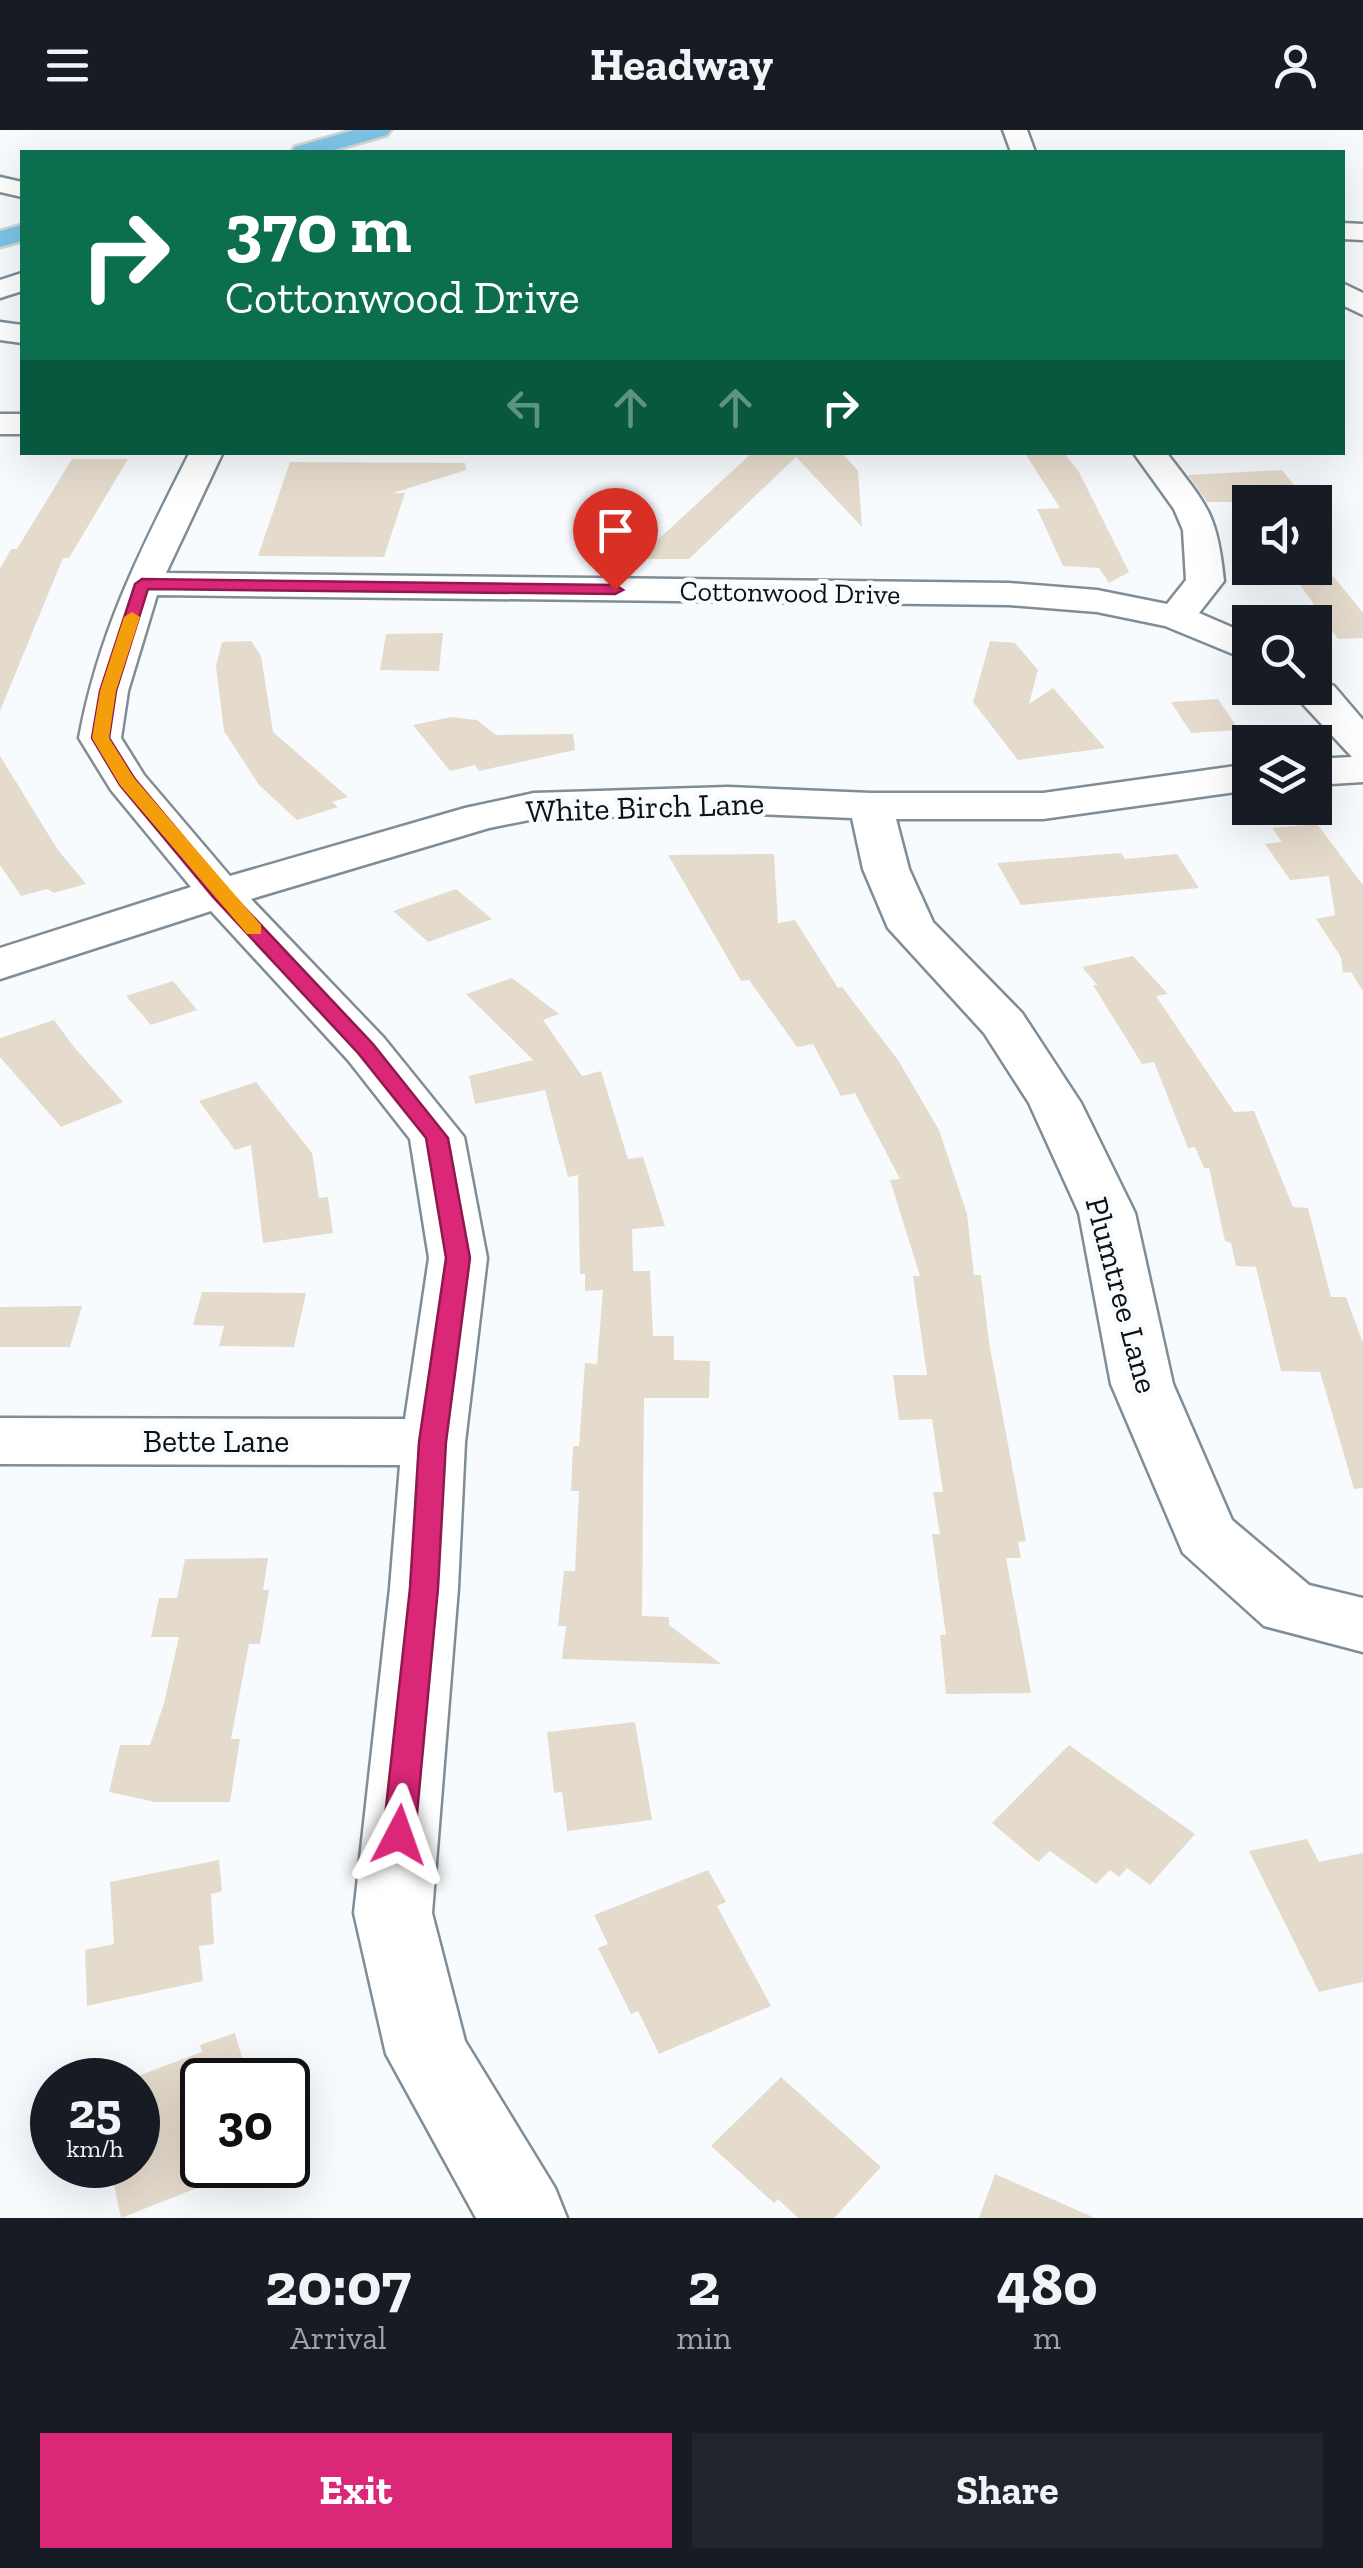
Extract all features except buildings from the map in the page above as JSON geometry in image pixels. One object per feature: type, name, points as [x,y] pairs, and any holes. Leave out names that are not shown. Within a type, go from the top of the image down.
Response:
[{"type":"main road","points":[[311,150],[379,130]]},
{"type":"street","points":[[206,455],[142,584],[108,691],[100,738],[126,781],[220,893],[366,1048],[437,1138],[458,1258],[432,1442],[424,1588],[404,1758],[394,1913],[426,2054],[524,2218]]},
{"type":"street","points":[[1152,455],[1191,508],[1201,530],[1205,580],[1176,616]]},
{"type":"street","name":"Cottonwood Drive","points":[[142,584],[1009,594],[1097,602],[1176,616],[1232,641]]},
{"type":"street","points":[[1328,705],[1363,747]]},
{"type":"street","points":[[1332,771],[1363,769]]},
{"type":"street","name":"White Birch Lane","points":[[0,964],[220,893],[481,817],[534,806],[728,800],[871,806],[1043,806],[1232,780]]},
{"type":"street","name":"Plumtree Lane","points":[[871,806],[886,868],[912,928],[1004,1024],[1055,1102],[1106,1213],[1142,1384],[1206,1535],[1288,1607],[1363,1625]]},
{"type":"street","name":"Bette Lane","points":[[0,1441],[432,1442]]},
{"type":"slow traffic","points":[[132,617],[108,691],[100,738],[126,781],[254,929]]},
{"type":"route","points":[[399,1835],[424,1588],[432,1442],[458,1258],[437,1138],[366,1048],[220,893],[126,781],[100,738],[108,691],[142,584],[615,590]]}]
